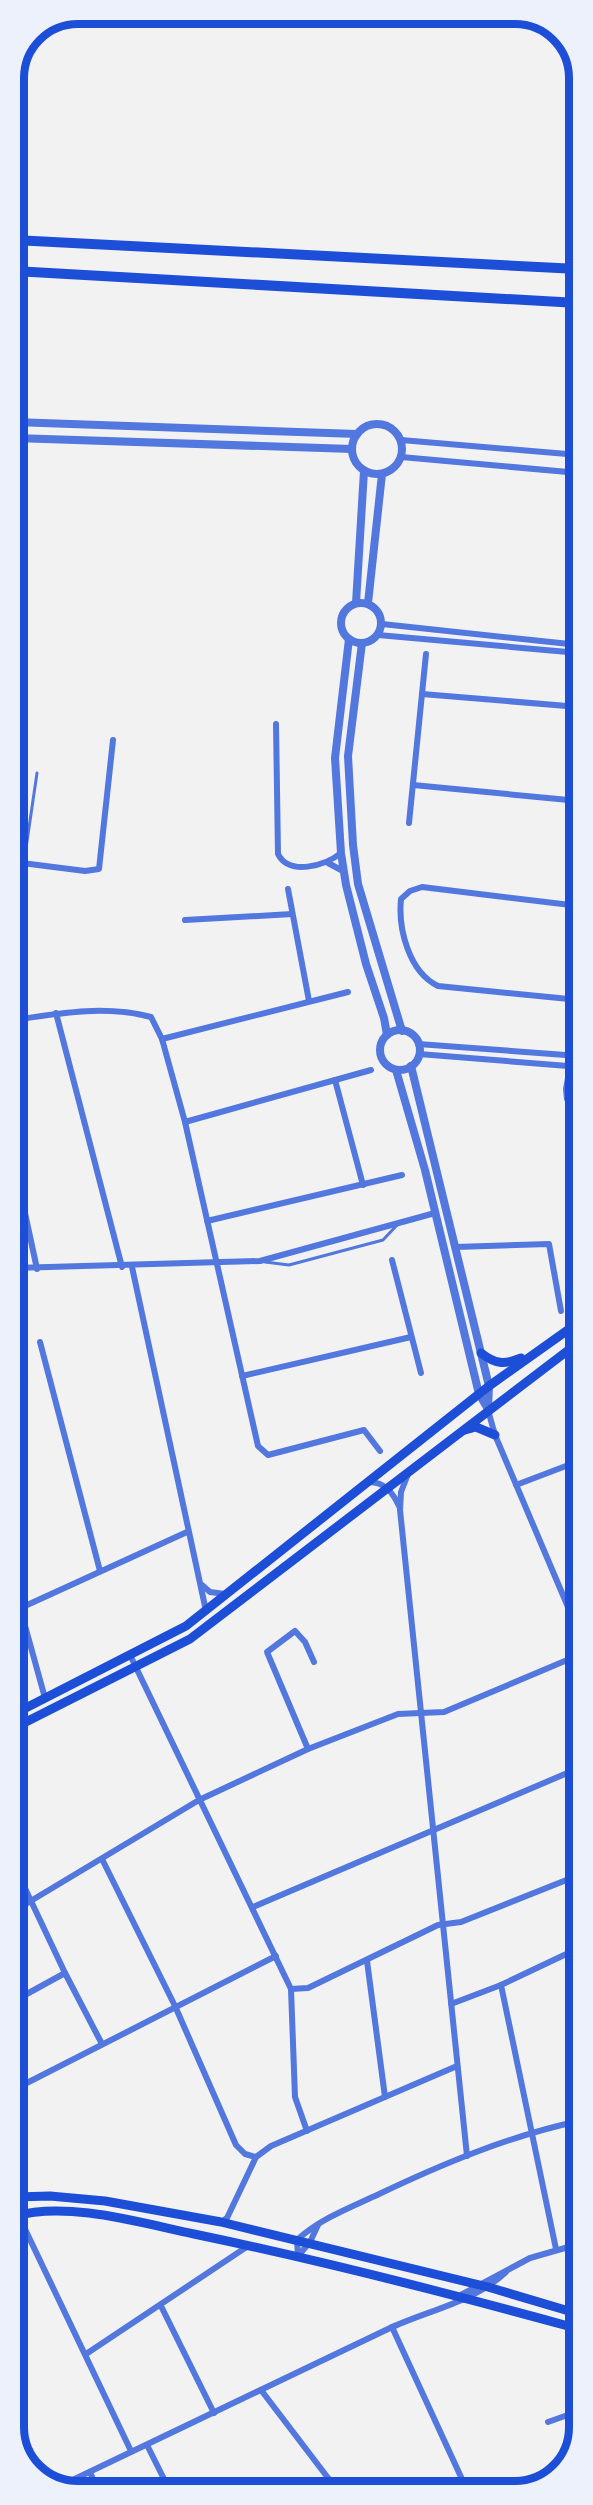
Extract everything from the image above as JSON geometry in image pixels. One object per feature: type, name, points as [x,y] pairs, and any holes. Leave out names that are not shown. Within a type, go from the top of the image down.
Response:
[{"type":"highway","points":[[24,240],[569,268]]},
{"type":"highway","points":[[24,272],[569,302]]},
{"type":"main road","points":[[24,1709],[186,1626],[489,1386],[569,1329]]},
{"type":"main road","points":[[24,1723],[190,1639],[569,1349]]},
{"type":"main road","points":[[481,1353],[494,1362],[507,1363],[537,1352]]},
{"type":"main road","points":[[460,1431],[476,1426],[495,1435]]},
{"type":"main road","points":[[24,2197],[51,2196],[105,2202],[221,2222],[483,2285],[569,2311]]},
{"type":"main road","points":[[24,2215],[56,2212],[108,2216],[298,2256],[468,2298],[569,2327]]},
{"type":"street","points":[[24,422],[357,434]]},
{"type":"street","points":[[382,424],[390,427],[400,440],[401,457],[391,470],[382,474],[364,471],[353,458],[352,449],[357,434],[366,426],[382,424]]},
{"type":"street","points":[[24,439],[352,449]]},
{"type":"street","points":[[400,440],[569,455]]},
{"type":"street","points":[[401,457],[569,472]]},
{"type":"street","points":[[356,603],[364,471]]},
{"type":"street","points":[[368,603],[382,474]]},
{"type":"street","points":[[378,634],[382,624],[378,611],[368,603],[356,603],[345,610],[340,622],[349,639],[335,758],[343,871],[366,964],[384,1018],[387,1035]]},
{"type":"street","points":[[382,624],[569,644]]},
{"type":"street","points":[[349,639],[362,643],[378,634],[569,652]]},
{"type":"street","points":[[362,643],[348,756],[353,845],[358,884],[402,1030]]},
{"type":"street","points":[[409,824],[426,654]]},
{"type":"street","points":[[422,694],[569,706]]},
{"type":"street","points":[[276,724],[278,854],[282,862],[289,867],[328,863],[341,853]]},
{"type":"street","points":[[24,863],[85,871],[99,869],[113,740]]},
{"type":"street","points":[[413,785],[569,800]]},
{"type":"street","points":[[328,863],[343,871]]},
{"type":"street","points":[[569,905],[422,887],[410,891],[401,898],[400,910],[402,933],[413,961],[428,981],[438,986],[569,999]]},
{"type":"street","points":[[288,889],[309,1001]]},
{"type":"street","points":[[184,920],[292,914]]},
{"type":"street","points":[[296,1005],[305,994],[306,987]]},
{"type":"street","points":[[162,1039],[348,992]]},
{"type":"street","points":[[24,1018],[56,1013],[127,1010],[151,1017],[162,1039],[185,1122],[258,1446],[268,1455],[364,1430],[380,1451]]},
{"type":"street","points":[[56,1013],[122,1267]]},
{"type":"street","points":[[402,1030],[412,1035],[418,1044],[419,1054],[411,1066],[396,1070],[388,1066],[381,1057],[381,1045],[387,1035],[402,1030]]},
{"type":"street","points":[[418,1044],[569,1056]]},
{"type":"street","points":[[419,1054],[568,1066],[567,1099],[569,1102]]},
{"type":"street","points":[[411,1066],[489,1386],[488,1409]]},
{"type":"street","points":[[185,1122],[371,1070]]},
{"type":"street","points":[[396,1070],[435,1213],[480,1394],[569,1610]]},
{"type":"street","points":[[334,1080],[363,1185]]},
{"type":"street","points":[[207,1221],[402,1174]]},
{"type":"street","points":[[24,1209],[37,1269]]},
{"type":"street","points":[[24,1268],[132,1267],[260,1261],[402,1220],[435,1213]]},
{"type":"street","points":[[454,1247],[549,1244],[561,1311]]},
{"type":"street","points":[[392,1260],[421,1373]]},
{"type":"street","points":[[132,1267],[187,1532],[206,1611]]},
{"type":"street","points":[[242,1376],[411,1337]]},
{"type":"street","points":[[40,1342],[100,1571]]},
{"type":"street","points":[[516,1485],[569,1465]]},
{"type":"street","points":[[408,1473],[401,1492],[400,1510],[467,2156]]},
{"type":"street","points":[[369,1482],[378,1482],[388,1488],[400,1510]]},
{"type":"street","points":[[24,1604],[187,1532]]},
{"type":"street","points":[[201,1585],[210,1592],[228,1594]]},
{"type":"street","points":[[308,1749],[267,1652],[296,1631],[305,1642],[314,1662]]},
{"type":"street","points":[[24,1633],[45,1698]]},
{"type":"street","points":[[130,1656],[291,1989],[295,2097],[298,2113],[307,2131]]},
{"type":"street","points":[[24,1906],[199,1800],[308,1749],[398,1714],[444,1712],[569,1659]]},
{"type":"street","points":[[253,1907],[569,1772]]},
{"type":"street","points":[[102,1859],[175,2006],[236,2145],[245,2154],[256,2157]]},
{"type":"street","points":[[291,1989],[308,1988],[442,1924],[461,1922],[569,1879]]},
{"type":"street","points":[[24,1885],[65,1973],[102,2044]]},
{"type":"street","points":[[451,2004],[501,1985],[569,1953]]},
{"type":"street","points":[[24,2084],[276,1956]]},
{"type":"street","points":[[367,1961],[385,2097]]},
{"type":"street","points":[[24,1996],[65,1973]]},
{"type":"street","points":[[501,1985],[556,2249]]},
{"type":"street","points":[[221,2222],[227,2218],[256,2157],[271,2146],[457,2066]]},
{"type":"street","points":[[298,2256],[297,2240],[320,2223],[415,2176],[531,2131],[569,2123]]},
{"type":"street","points":[[298,2256],[310,2242],[320,2223]]},
{"type":"street","points":[[24,2226],[131,2451]]},
{"type":"street","points":[[86,2354],[248,2246]]},
{"type":"street","points":[[436,2309],[530,2258],[569,2246]]},
{"type":"street","points":[[506,2272],[501,2285],[506,2292]]},
{"type":"street","points":[[72,2480],[392,2327],[468,2298],[483,2285]]},
{"type":"street","points":[[161,2306],[214,2413]]},
{"type":"street","points":[[392,2327],[463,2481]]},
{"type":"street","points":[[261,2390],[330,2481]]},
{"type":"street","points":[[548,2422],[569,2415]]},
{"type":"street","points":[[147,2445],[165,2481]]},
{"type":"street","points":[[90,2472],[94,2481]]},
{"type":"lane","points":[[24,863],[37,773]]},
{"type":"lane","points":[[260,1261],[289,1265],[383,1240],[402,1220]]}]
